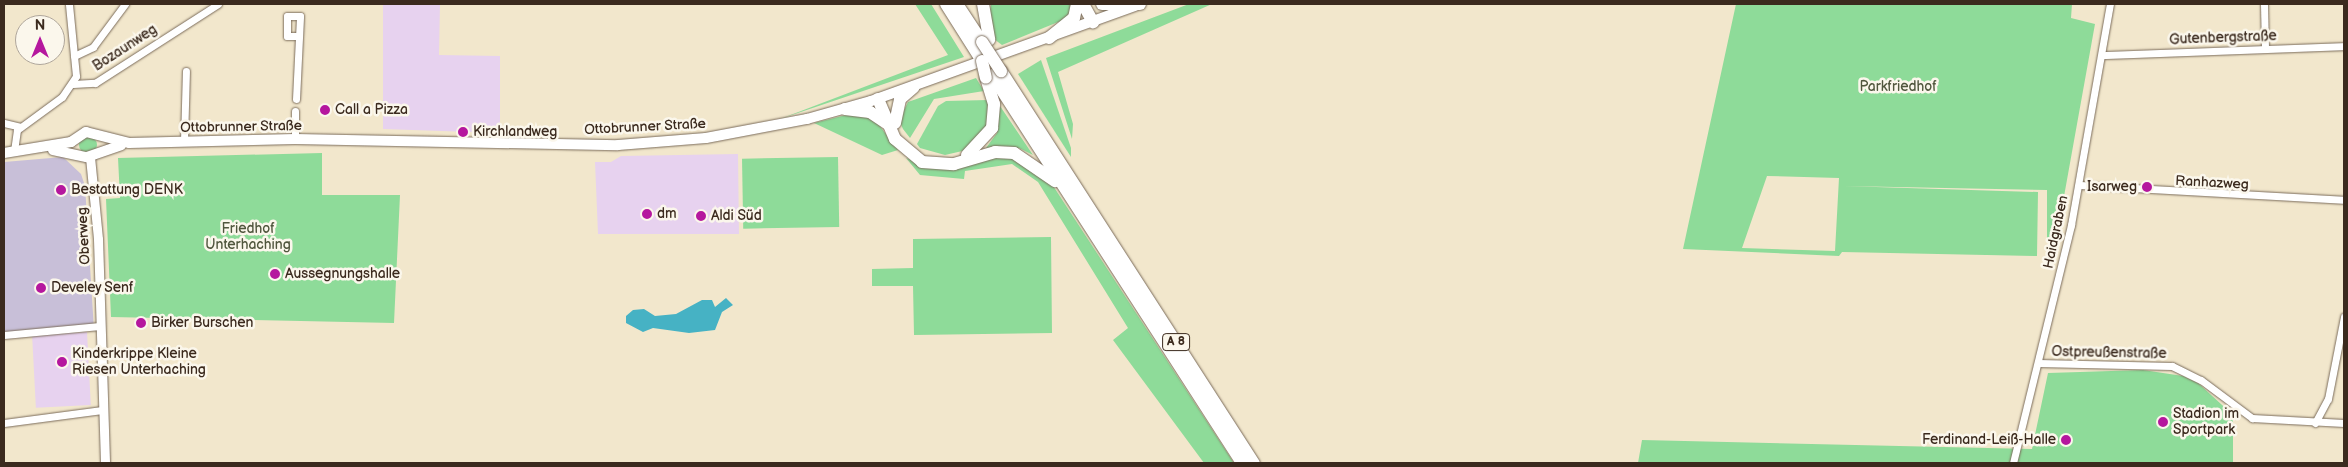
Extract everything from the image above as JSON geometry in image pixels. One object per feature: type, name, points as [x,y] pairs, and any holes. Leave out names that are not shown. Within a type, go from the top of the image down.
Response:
[{"type":"highway","name":"A 8","points":[[946,4],[981,42],[982,61],[999,75],[1254,463]]},
{"type":"highway","name":"A 8","points":[[957,4],[1081,212],[1242,463]]},
{"type":"highway","points":[[981,42],[982,4]]},
{"type":"highway","points":[[1049,38],[1074,18],[1078,4]]},
{"type":"highway","points":[[1084,4],[1095,21]]},
{"type":"highway","points":[[1095,4],[1095,21]]},
{"type":"highway","points":[[1102,4],[1141,4]]},
{"type":"highway","points":[[845,109],[870,112],[891,124],[915,152],[939,160],[962,158],[978,148],[992,128],[999,75]]},
{"type":"highway","points":[[891,124],[900,99],[914,87]]},
{"type":"highway","points":[[882,97],[891,124],[903,149],[931,165],[963,163],[995,152],[1014,153],[1048,174],[1081,212]]},
{"type":"main road","name":"Ottobrunner Straße","points":[[9,152],[39,149],[94,154],[129,143],[184,141],[295,139],[618,145],[706,138],[845,109],[914,87],[1141,4]]},
{"type":"main road","name":"Ottobrunner Straße","points":[[39,149],[77,138],[86,132],[129,143]]},
{"type":"main road","points":[[94,154],[96,135]]},
{"type":"main road","points":[[77,138],[77,152]]},
{"type":"street","points":[[9,152],[14,137],[21,127],[73,84],[74,56],[69,4]]},
{"type":"street","points":[[74,56],[92,47],[125,4]]},
{"type":"street","name":"Bozaunweg","points":[[73,84],[95,83],[218,4]]},
{"type":"street","name":"Haidgraben","points":[[2013,463],[2079,185],[2103,54],[2110,4]]},
{"type":"street","points":[[2264,4],[2265,49]]},
{"type":"street","points":[[296,36],[296,99]]},
{"type":"street","name":"Gutenbergstraße","points":[[2103,54],[2344,46]]},
{"type":"street","points":[[184,141],[186,71]]},
{"type":"street","points":[[295,111],[295,139]]},
{"type":"street","points":[[4,122],[21,127]]},
{"type":"street","name":"Oberweg","points":[[94,154],[105,463]]},
{"type":"street","name":"Ranhazweg","points":[[2079,185],[2344,200]]},
{"type":"street","points":[[2315,423],[2328,398],[2344,317]]},
{"type":"street","points":[[4,336],[100,326]]},
{"type":"street","name":"Ostpreußenstraße","points":[[2038,363],[2172,366],[2201,380],[2248,416],[2270,422],[2344,423]]},
{"type":"street","points":[[4,423],[102,410]]},
{"type":"shaded area","points":[[383,4],[440,4],[439,55],[500,56],[500,133],[383,129]]},
{"type":"shaded area","points":[[738,154],[739,234],[598,234],[595,162],[611,162],[621,156]]},
{"type":"shaded area","points":[[63,157],[81,174],[85,186],[94,330],[4,339],[4,162]]},
{"type":"shaded area","name":"Kinderkrippe Kleine Riesen Unterhaching","points":[[87,332],[91,405],[36,408],[32,335]]},
{"type":"green space","points":[[915,4],[931,4],[964,57],[780,119],[948,55]]},
{"type":"green space","points":[[991,4],[1075,4],[1073,13],[1063,20],[1002,45],[994,39],[989,19]]},
{"type":"green space","points":[[1189,4],[1212,4],[1058,72],[1073,124],[1072,139],[1046,58]]},
{"type":"green space","name":"Parkfriedhof","points":[[1736,4],[2072,4],[2071,18],[2095,24],[2054,252],[2052,242],[2047,242],[2047,190],[1844,186],[2038,192],[2037,256],[1842,252],[1839,256],[1683,249]],"holes":[[[1767,176],[1839,178],[1835,251],[1742,248]]]},
{"type":"green space","points":[[1041,60],[1071,148],[1071,157],[1018,74]]},
{"type":"green space","points":[[976,78],[984,91],[934,99],[910,138],[899,120],[908,102]]},
{"type":"green space","points":[[988,100],[987,126],[971,149],[945,155],[920,148],[917,144],[938,106],[946,101]]},
{"type":"green space","points":[[1000,106],[1033,155],[1019,148],[986,148],[997,133]]},
{"type":"green space","points":[[846,115],[873,117],[898,150],[882,155],[814,123]]},
{"type":"green space","points":[[88,136],[94,139],[97,145],[94,151],[88,154],[82,151],[79,145],[82,139]]},
{"type":"green space","name":"Friedhof Unterhaching","points":[[322,153],[322,195],[400,195],[394,323],[111,317],[106,199],[120,198],[118,158]]},
{"type":"green space","points":[[1004,153],[1046,175],[1234,463],[1204,463],[1113,340],[1128,328],[1038,182],[1012,164],[965,171],[964,179],[920,175],[906,158],[922,164]]},
{"type":"green space","points":[[838,157],[839,227],[743,229],[742,159]]},
{"type":"green space","points":[[1051,237],[1052,333],[914,335],[913,286],[872,286],[872,269],[913,268],[913,239]]},
{"type":"green space","points":[[2143,370],[2183,376],[2198,383],[2233,415],[2233,463],[1638,463],[1642,440],[2032,449],[2048,373]]},
{"type":"water","points":[[726,298],[733,305],[722,312],[715,330],[689,333],[653,328],[643,332],[626,323],[626,316],[633,310],[644,309],[655,316],[676,314],[702,300],[712,300],[715,307]]},
{"type":"place","name":"Call a Pizza","points":[[325,110]]},
{"type":"place","name":"Kirchlandweg","points":[[463,132]]},
{"type":"place","name":"Isarweg","points":[[2147,187]]},
{"type":"place","name":"Bestattung DENK","points":[[61,190]]},
{"type":"place","name":"dm","points":[[647,214]]},
{"type":"place","name":"Aldi Süd","points":[[701,216]]},
{"type":"place","name":"Aussegnungshalle","points":[[275,274]]},
{"type":"place","name":"Develey Senf","points":[[41,288]]},
{"type":"place","name":"Birker Burschen","points":[[141,323]]},
{"type":"place","name":"Kinderkrippe Kleine Riesen Unterhaching","points":[[62,362]]},
{"type":"place","name":"Stadion im Sportpark","points":[[2163,422]]},
{"type":"place","name":"Ferdinand-Leiß-Halle","points":[[2066,440]]}]
